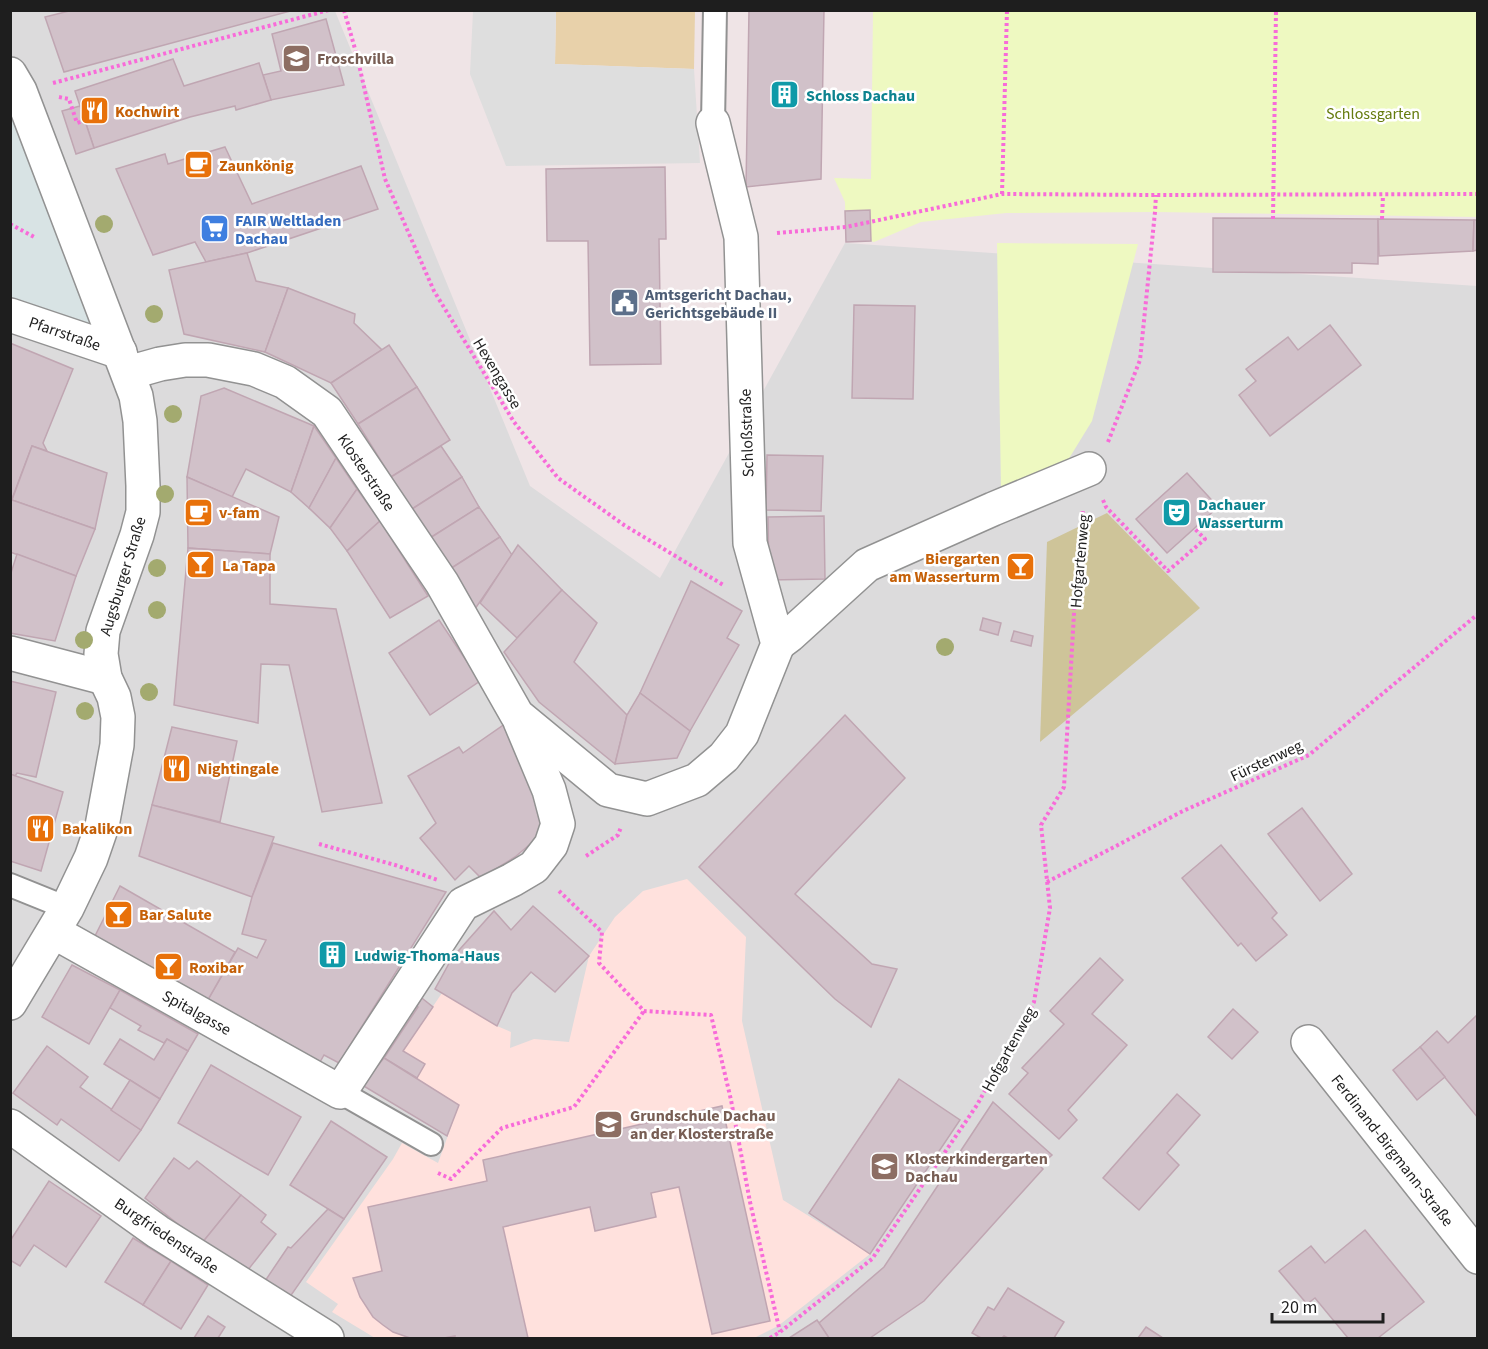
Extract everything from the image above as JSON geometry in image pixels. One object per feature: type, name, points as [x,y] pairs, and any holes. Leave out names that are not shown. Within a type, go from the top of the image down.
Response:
[{"type":"street","name":"Augsburger Straße","points":[[10,1003],[60,920],[91,858],[102,826],[117,745],[118,717],[114,697],[105,678],[101,654],[103,631],[143,512],[140,421],[136,396],[15,83]]},
{"type":"street","name":"Schloßstraße","points":[[713,123],[741,237],[750,543],[778,644]]},
{"type":"street","name":"Pfarrstraße","points":[[10,315],[124,363]]},
{"type":"street","name":"Klosterstraße","points":[[124,363],[160,364],[185,360],[208,360],[254,369],[285,382],[327,412],[442,583],[517,715],[549,790],[558,824],[551,845],[523,873]]},
{"type":"street","points":[[778,644],[867,565],[993,509],[1089,470]]},
{"type":"street","name":"Klosterstraße","points":[[517,715],[608,790],[647,799],[697,780],[724,757],[742,735],[778,644]]},
{"type":"street","points":[[10,653],[105,678]]},
{"type":"street","points":[[340,1092],[463,904],[523,873]]},
{"type":"street","name":"Spitalgasse","points":[[60,920],[340,1092]]},
{"type":"street","name":"Ferdinand-Birgmann-Straße","points":[[1308,1042],[1478,1257]]},
{"type":"street","name":"Burgfriedenstraße","points":[[10,1126],[158,1232],[327,1338]]},
{"type":"lane","points":[[713,123],[714,10]]},
{"type":"lane","points":[[10,885],[60,920]]},
{"type":"lane","name":"Spitalgasse","points":[[340,1092],[431,1144]]},
{"type":"path","points":[[15,83],[329,10]]},
{"type":"path","name":"Hexengasse","points":[[344,10],[357,56],[385,180],[434,291],[514,422],[558,478],[624,525],[725,586]]},
{"type":"path","points":[[1002,194],[1007,10]]},
{"type":"path","points":[[1273,219],[1276,10]]},
{"type":"path","points":[[15,83],[69,99],[77,123],[85,120]]},
{"type":"path","points":[[741,237],[846,226],[1002,194],[1478,194]]},
{"type":"path","name":"Hofgartenweg","points":[[770,1338],[872,1260],[977,1105],[1034,1002],[1050,908],[1041,825],[1064,787],[1076,579],[1082,516],[1089,470],[1109,441],[1140,360],[1156,195]]},
{"type":"path","points":[[1382,219],[1383,195]]},
{"type":"path","points":[[10,224],[26,232]]},
{"type":"path","points":[[1089,470],[1106,507],[1168,571],[1205,539],[1194,528]]},
{"type":"path","name":"Fürstenweg","points":[[1047,882],[1184,811],[1309,755],[1478,614]]},
{"type":"path","points":[[584,857],[618,835]]},
{"type":"path","points":[[319,844],[423,875]]},
{"type":"path","points":[[523,873],[602,932],[599,963],[644,1011],[711,1015],[780,1332]]},
{"type":"path","points":[[436,1172],[451,1179],[502,1128],[574,1107],[644,1011]]},
{"type":"shaded area","points":[[10,11],[335,11],[530,486],[660,578],[845,243],[1477,286],[1477,1338],[11,1338]]},
{"type":"shaded area","points":[[473,11],[556,11],[555,64],[694,69],[700,163],[506,166],[470,74]]},
{"type":"shaded area","points":[[556,11],[695,11],[694,69],[555,64]]},
{"type":"shaded area","points":[[10,104],[101,336],[11,324]]},
{"type":"shaded area","points":[[1107,513],[1200,608],[1040,742],[1047,542]]},
{"type":"shaded area","name":"Grundschule Dachau an der Klosterstraße","points":[[687,879],[746,937],[742,1021],[783,1200],[870,1254],[778,1326],[754,1338],[375,1338],[332,1312],[338,1304],[306,1282],[402,1143],[438,1163],[459,1105],[417,1078],[425,1064],[403,1051],[442,993],[511,1032],[510,1048],[534,1039],[569,1042],[589,956],[615,917],[643,891]]},
{"type":"green space","name":"Schlossgarten","points":[[873,11],[1477,11],[1477,217],[1155,212],[1006,213],[921,222],[874,242],[846,242],[845,202],[834,178],[871,179]]},
{"type":"green space","points":[[997,243],[1138,244],[1092,421],[1065,465],[1001,489]]},
{"type":"building","points":[[73,10],[294,10],[64,72],[45,17]]},
{"type":"building","name":"Schloss Dachau","points":[[749,10],[824,10],[821,179],[746,187]]},
{"type":"building","points":[[326,19],[344,85],[271,100],[263,75],[281,71],[272,34]]},
{"type":"building","points":[[173,59],[184,86],[259,63],[271,100],[236,110],[235,106],[190,117],[94,148],[75,91]]},
{"type":"building","points":[[80,106],[94,148],[76,154],[62,111]]},
{"type":"building","points":[[225,147],[252,204],[361,166],[378,209],[247,253],[206,262],[195,242],[153,255],[116,169],[165,154],[168,164]]},
{"type":"building","name":"Amtsgericht Dachau, Gerichtsgebäude II","points":[[665,167],[666,239],[659,239],[661,364],[590,365],[588,241],[547,241],[546,169]]},
{"type":"building","points":[[870,210],[871,241],[846,242],[845,211]]},
{"type":"building","points":[[1213,218],[1378,219],[1378,264],[1352,263],[1352,273],[1213,272]]},
{"type":"building","points":[[1378,219],[1474,220],[1473,251],[1379,256]]},
{"type":"building","points":[[1474,220],[1478,220],[1478,250],[1473,251]]},
{"type":"building","points":[[247,253],[256,281],[288,288],[265,352],[184,334],[169,270]]},
{"type":"building","points":[[288,288],[355,314],[354,323],[382,350],[331,383],[265,352]]},
{"type":"building","points":[[854,305],[915,306],[913,399],[852,398]]},
{"type":"building","points":[[1330,325],[1361,365],[1270,436],[1239,395],[1256,381],[1246,369],[1288,337],[1298,350]]},
{"type":"building","points":[[10,343],[73,369],[43,443],[47,451],[32,446],[10,504]]},
{"type":"building","points":[[389,345],[417,387],[358,424],[331,383]]},
{"type":"building","points":[[417,387],[450,440],[391,477],[358,424]]},
{"type":"building","points":[[224,388],[314,426],[291,492],[246,469],[232,497],[187,477],[201,396]]},
{"type":"building","points":[[314,426],[336,458],[309,508],[291,492]]},
{"type":"building","points":[[32,446],[107,473],[95,529],[12,500]]},
{"type":"building","points":[[441,446],[462,477],[412,509],[391,477]]},
{"type":"building","points":[[767,455],[823,456],[821,511],[766,510]]},
{"type":"building","points":[[336,458],[357,489],[330,528],[309,508]]},
{"type":"building","name":"Dachauer Wasserturm","points":[[1187,473],[1218,507],[1167,553],[1136,519]]},
{"type":"building","points":[[187,477],[279,517],[270,554],[188,548]]},
{"type":"building","points":[[462,477],[479,507],[430,538],[412,509]]},
{"type":"building","points":[[357,489],[380,521],[347,551],[330,528]]},
{"type":"building","points":[[12,500],[95,529],[76,576],[10,552],[10,504]]},
{"type":"building","points":[[479,507],[500,537],[450,569],[430,538]]},
{"type":"building","points":[[824,516],[825,579],[769,580],[768,517]]},
{"type":"building","points":[[380,521],[428,596],[390,618],[347,551]]},
{"type":"building","points":[[500,537],[512,555],[475,609],[450,569]]},
{"type":"building","points":[[518,545],[562,590],[517,638],[480,603]]},
{"type":"building","points":[[188,548],[270,554],[270,604],[336,609],[382,803],[322,812],[289,665],[261,664],[258,723],[174,705]]},
{"type":"building","points":[[17,554],[76,576],[55,641],[10,633],[10,576]]},
{"type":"building","points":[[691,581],[742,611],[727,638],[739,645],[690,731],[640,693]]},
{"type":"building","points":[[562,590],[597,623],[574,662],[627,715],[615,764],[539,702],[504,652]]},
{"type":"building","points":[[983,618],[1001,623],[998,635],[980,630]]},
{"type":"building","points":[[439,620],[480,681],[430,715],[389,653]]},
{"type":"building","points":[[1014,631],[1033,636],[1031,646],[1011,641]]},
{"type":"building","points":[[10,681],[56,692],[36,777],[10,774]]},
{"type":"building","points":[[640,693],[690,731],[677,758],[615,764],[627,715]]},
{"type":"building","points":[[845,715],[905,778],[795,894],[872,964],[897,969],[871,1027],[835,999],[699,867]]},
{"type":"building","points":[[505,724],[546,821],[541,835],[515,857],[481,878],[469,866],[455,880],[420,838],[436,823],[408,776],[459,747],[463,753]]},
{"type":"building","points":[[172,727],[237,741],[220,822],[152,805]]},
{"type":"building","points":[[10,774],[63,792],[41,871],[10,861]]},
{"type":"building","points":[[152,805],[274,837],[252,897],[139,856]]},
{"type":"building","points":[[1302,808],[1352,874],[1320,901],[1268,834]]},
{"type":"building","name":"Ludwig-Thoma-Haus","points":[[273,843],[446,892],[339,1063],[324,1055],[315,1071],[206,1003],[238,948],[257,958],[266,940],[242,934],[252,897]]},
{"type":"building","points":[[1221,845],[1277,913],[1272,918],[1287,935],[1256,961],[1241,943],[1238,946],[1182,878]]},
{"type":"building","points":[[120,886],[235,952],[206,1003],[93,940]]},
{"type":"building","points":[[533,906],[589,956],[555,992],[531,972],[512,993],[497,1026],[435,989],[452,958],[494,911],[511,930]]},
{"type":"building","points":[[1100,958],[1123,980],[1092,1014],[1127,1045],[1068,1110],[1077,1120],[1059,1139],[1009,1094],[1028,1073],[1022,1068],[1064,1024],[1050,1011]]},
{"type":"building","points":[[72,965],[120,990],[89,1044],[42,1017]]},
{"type":"building","points":[[120,990],[198,1034],[188,1051],[167,1039],[164,1043],[138,1030],[141,1026],[110,1008]]},
{"type":"building","points":[[418,995],[433,1007],[403,1051],[425,1064],[417,1078],[384,1058],[418,1007],[413,1001]]},
{"type":"building","points":[[1233,1009],[1258,1032],[1232,1059],[1208,1037]]},
{"type":"building","points":[[1478,1014],[1478,1118],[1420,1047],[1437,1031],[1448,1043]]},
{"type":"building","points":[[120,1039],[154,1060],[167,1039],[188,1051],[160,1099],[104,1064]]},
{"type":"building","points":[[47,1046],[88,1077],[80,1087],[141,1130],[119,1161],[61,1119],[57,1125],[13,1093]]},
{"type":"building","points":[[1420,1047],[1445,1077],[1417,1100],[1393,1070]]},
{"type":"building","points":[[384,1058],[459,1105],[447,1136],[362,1085]]},
{"type":"building","points":[[211,1065],[301,1117],[268,1175],[178,1123]]},
{"type":"building","name":"Klosterkindergarten Dachau","points":[[899,1079],[960,1120],[870,1254],[809,1213]]},
{"type":"building","points":[[130,1080],[160,1099],[141,1130],[111,1110]]},
{"type":"building","points":[[1177,1094],[1200,1115],[1167,1153],[1179,1165],[1139,1210],[1103,1178]]},
{"type":"building","points":[[993,1102],[1052,1155],[1040,1166],[1043,1169],[924,1301],[870,1338],[829,1338],[819,1323],[884,1267]]},
{"type":"building","points":[[722,1106],[770,1321],[712,1334],[679,1187],[651,1193],[656,1217],[595,1231],[590,1207],[503,1227],[528,1338],[455,1338],[455,1336],[410,1338],[393,1332],[373,1317],[360,1297],[353,1278],[382,1271],[368,1207],[487,1181],[483,1160]]},
{"type":"building","points":[[331,1121],[387,1157],[344,1219],[290,1185]]},
{"type":"building","points":[[174,1158],[189,1169],[197,1161],[241,1195],[202,1243],[145,1198]]},
{"type":"building","points":[[49,1181],[101,1216],[66,1267],[34,1245],[20,1266],[10,1260],[10,1241]]},
{"type":"building","points":[[241,1195],[266,1215],[261,1222],[276,1234],[244,1275],[202,1243]]},
{"type":"building","points":[[328,1209],[344,1219],[287,1301],[263,1284],[288,1247],[291,1248]]},
{"type":"building","points":[[1365,1230],[1424,1302],[1378,1338],[1348,1338],[1315,1298],[1307,1304],[1279,1271],[1311,1246],[1325,1263]]},
{"type":"building","points":[[133,1238],[171,1261],[143,1305],[105,1282]]},
{"type":"building","points":[[171,1261],[208,1285],[181,1329],[143,1305]]},
{"type":"building","points":[[1008,1288],[1064,1322],[1054,1338],[1008,1338],[1004,1336],[1002,1338],[981,1338],[972,1333],[988,1307],[994,1310]]},
{"type":"building","points":[[208,1316],[225,1327],[218,1338],[194,1338]]},
{"type":"building","points":[[817,1320],[829,1338],[789,1338]]},
{"type":"building","points":[[1146,1327],[1163,1338],[1138,1338]]},
{"type":"place","name":"Froschvilla","points":[[296,58]]},
{"type":"place","name":"Schloss Dachau","points":[[785,95]]},
{"type":"place","name":"Kochwirt","points":[[94,111]]},
{"type":"place","name":"Zaunkönig","points":[[198,165]]},
{"type":"place","name":"FAIR Weltladen Dachau","points":[[214,229]]},
{"type":"place","name":"Amtsgericht Dachau, Gerichtsgebäude II","points":[[624,303]]},
{"type":"place","name":"v-fam","points":[[198,512]]},
{"type":"place","name":"Dachauer Wasserturm","points":[[1177,513]]},
{"type":"place","name":"La Tapa","points":[[201,565]]},
{"type":"place","name":"Biergarten am Wasserturm","points":[[1021,567]]},
{"type":"place","name":"Nightingale","points":[[176,768]]},
{"type":"place","name":"Bakalikon","points":[[41,828]]},
{"type":"place","name":"Bar Salute","points":[[118,914]]},
{"type":"place","name":"Ludwig-Thoma-Haus","points":[[333,955]]},
{"type":"place","name":"Roxibar","points":[[168,967]]},
{"type":"place","name":"Grundschule Dachau an der Klosterstraße","points":[[609,1124]]},
{"type":"place","name":"Klosterkindergarten Dachau","points":[[884,1167]]}]
